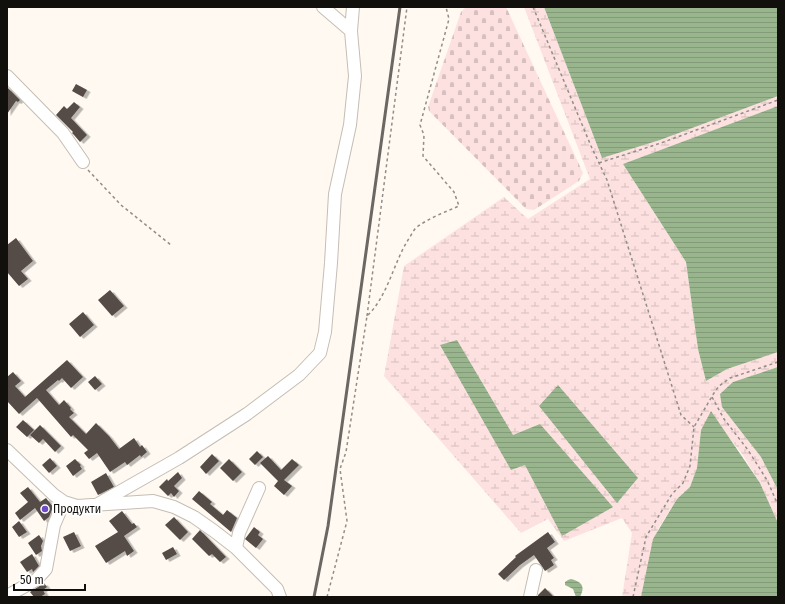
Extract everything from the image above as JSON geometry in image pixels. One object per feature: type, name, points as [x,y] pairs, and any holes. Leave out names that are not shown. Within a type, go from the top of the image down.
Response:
[{"type":"street","points":[[322,7],[351,31]]},
{"type":"street","points":[[98,504],[180,458],[247,414],[299,375],[320,353],[325,324],[331,263],[335,194],[350,125],[355,76],[351,31],[354,7]]},
{"type":"street","points":[[7,76],[63,133],[83,162]]},
{"type":"street","points":[[7,450],[54,495],[64,502],[76,506],[153,501],[174,507],[194,516],[236,548],[277,589],[280,597]]},
{"type":"street","points":[[236,548],[239,533],[259,488]]},
{"type":"street","points":[[7,596],[36,580],[46,569],[54,525],[64,502]]},
{"type":"street","points":[[530,597],[536,570]]},
{"type":"path","points":[[327,597],[347,520],[340,469],[346,452],[367,316],[407,7]]},
{"type":"path","points":[[367,316],[374,310],[404,247],[416,228],[439,214],[459,206],[454,192],[423,156],[424,135],[420,125],[450,19],[446,7]]},
{"type":"path","points":[[533,7],[609,187],[681,415],[694,427]]},
{"type":"path","points":[[599,163],[661,143],[778,100]]},
{"type":"path","points":[[83,162],[90,173],[121,205],[171,245]]},
{"type":"path","points":[[634,597],[646,537],[672,494],[683,483],[690,466],[694,427],[712,397],[719,386],[730,378],[778,362]]},
{"type":"path","points":[[712,397],[724,419],[748,450],[767,480],[778,505]]},
{"type":"green space","points":[[466,7],[506,7],[583,173],[579,181],[534,210],[526,209],[429,111],[428,107],[461,12]]},
{"type":"green space","points":[[524,7],[544,7],[602,158],[660,140],[778,96],[778,106],[623,164],[686,262],[698,349],[706,381],[727,369],[778,352],[778,367],[733,382],[722,407],[761,457],[778,490],[778,523],[760,483],[742,454],[711,412],[701,430],[697,468],[690,487],[677,499],[658,529],[641,597],[622,597],[632,533],[622,518],[564,541],[548,519],[521,533],[384,376],[404,266],[504,197],[528,219],[590,179]]},
{"type":"shaded area","points":[[544,7],[778,7],[778,96],[660,140],[602,158]]},
{"type":"shaded area","points":[[778,106],[778,352],[727,369],[706,381],[698,349],[686,262],[623,164]]},
{"type":"shaded area","points":[[457,340],[513,435],[540,424],[613,507],[562,536],[525,465],[511,470],[440,345]]},
{"type":"shaded area","points":[[778,367],[778,490],[761,457],[722,407],[720,394],[733,382]]},
{"type":"shaded area","points":[[558,385],[638,478],[617,503],[539,406]]},
{"type":"shaded area","points":[[711,411],[760,483],[778,523],[778,597],[641,597],[653,539],[677,499],[690,487],[697,468],[701,430]]},
{"type":"shaded area","points":[[571,579],[582,585],[583,588],[580,597],[576,597],[573,589],[565,585],[565,582]]},
{"type":"building","points":[[76,84],[87,90],[83,97],[72,91]]},
{"type":"building","points":[[7,87],[20,100],[18,102],[16,101],[7,114]]},
{"type":"building","points":[[74,102],[80,107],[71,118],[87,135],[80,142],[72,133],[73,132],[56,115],[64,106],[67,109]]},
{"type":"building","points":[[16,238],[33,261],[21,271],[28,279],[19,286],[7,272],[7,245]]},
{"type":"building","points":[[110,290],[124,306],[112,316],[98,300]]},
{"type":"building","points":[[83,312],[94,325],[80,337],[69,324]]},
{"type":"building","points":[[67,360],[83,377],[71,388],[62,378],[46,390],[59,405],[64,400],[74,413],[69,417],[86,434],[96,423],[119,449],[134,438],[140,447],[142,445],[147,452],[141,457],[140,455],[127,465],[125,462],[110,472],[97,453],[89,459],[84,453],[88,450],[73,435],[71,437],[37,398],[19,414],[7,401],[7,377],[13,372],[21,381],[15,386],[25,397]]},
{"type":"building","points":[[95,376],[102,384],[95,390],[88,382]]},
{"type":"building","points":[[23,420],[34,430],[27,437],[16,427]]},
{"type":"building","points":[[40,425],[61,446],[55,452],[43,439],[39,443],[30,435]]},
{"type":"building","points":[[257,451],[263,457],[255,465],[249,459]]},
{"type":"building","points":[[212,454],[219,461],[206,474],[200,467]]},
{"type":"building","points":[[268,456],[281,470],[292,459],[299,465],[284,480],[292,486],[284,495],[274,486],[278,481],[260,463]]},
{"type":"building","points":[[50,458],[57,466],[49,473],[42,465]]},
{"type":"building","points":[[75,459],[81,465],[80,466],[82,469],[73,476],[66,466]]},
{"type":"building","points":[[229,459],[242,472],[233,481],[220,468]]},
{"type":"building","points":[[178,472],[182,478],[174,486],[179,491],[174,497],[171,493],[168,496],[159,487],[167,479],[168,481]]},
{"type":"building","points":[[106,473],[114,487],[98,495],[91,482]]},
{"type":"building","points":[[28,487],[40,502],[46,498],[53,507],[49,517],[44,521],[35,508],[20,520],[15,513],[28,502],[20,493]]},
{"type":"building","points":[[199,491],[212,502],[210,504],[223,515],[227,510],[237,518],[231,532],[192,499]]},
{"type":"building","points":[[122,511],[132,524],[134,523],[137,527],[124,536],[134,551],[127,556],[125,551],[106,563],[95,546],[118,532],[109,521]]},
{"type":"building","points":[[174,517],[188,532],[180,540],[165,525]]},
{"type":"building","points":[[19,521],[27,532],[19,537],[12,527]]},
{"type":"building","points":[[254,527],[260,532],[258,535],[263,539],[256,548],[245,539]]},
{"type":"building","points":[[200,530],[226,557],[220,562],[212,554],[209,556],[192,539]]},
{"type":"building","points":[[74,532],[81,546],[70,551],[63,537]]},
{"type":"building","points":[[548,532],[555,542],[547,548],[554,558],[551,560],[554,565],[545,571],[534,555],[520,565],[504,580],[498,574],[516,557],[515,556]]},
{"type":"building","points":[[39,535],[43,541],[41,546],[42,551],[36,555],[28,543]]},
{"type":"building","points":[[173,547],[177,554],[166,560],[162,553]]},
{"type":"building","points":[[32,554],[39,566],[33,572],[32,569],[27,572],[20,562]]},
{"type":"building","points":[[44,583],[47,587],[43,590],[45,594],[40,597],[34,597],[30,592]]},
{"type":"building","points":[[545,588],[554,597],[538,597],[538,595]]},
{"type":"railway","points":[[314,597],[328,526],[400,7]]},
{"type":"place","name":"Продукти","points":[[45,509]]}]
